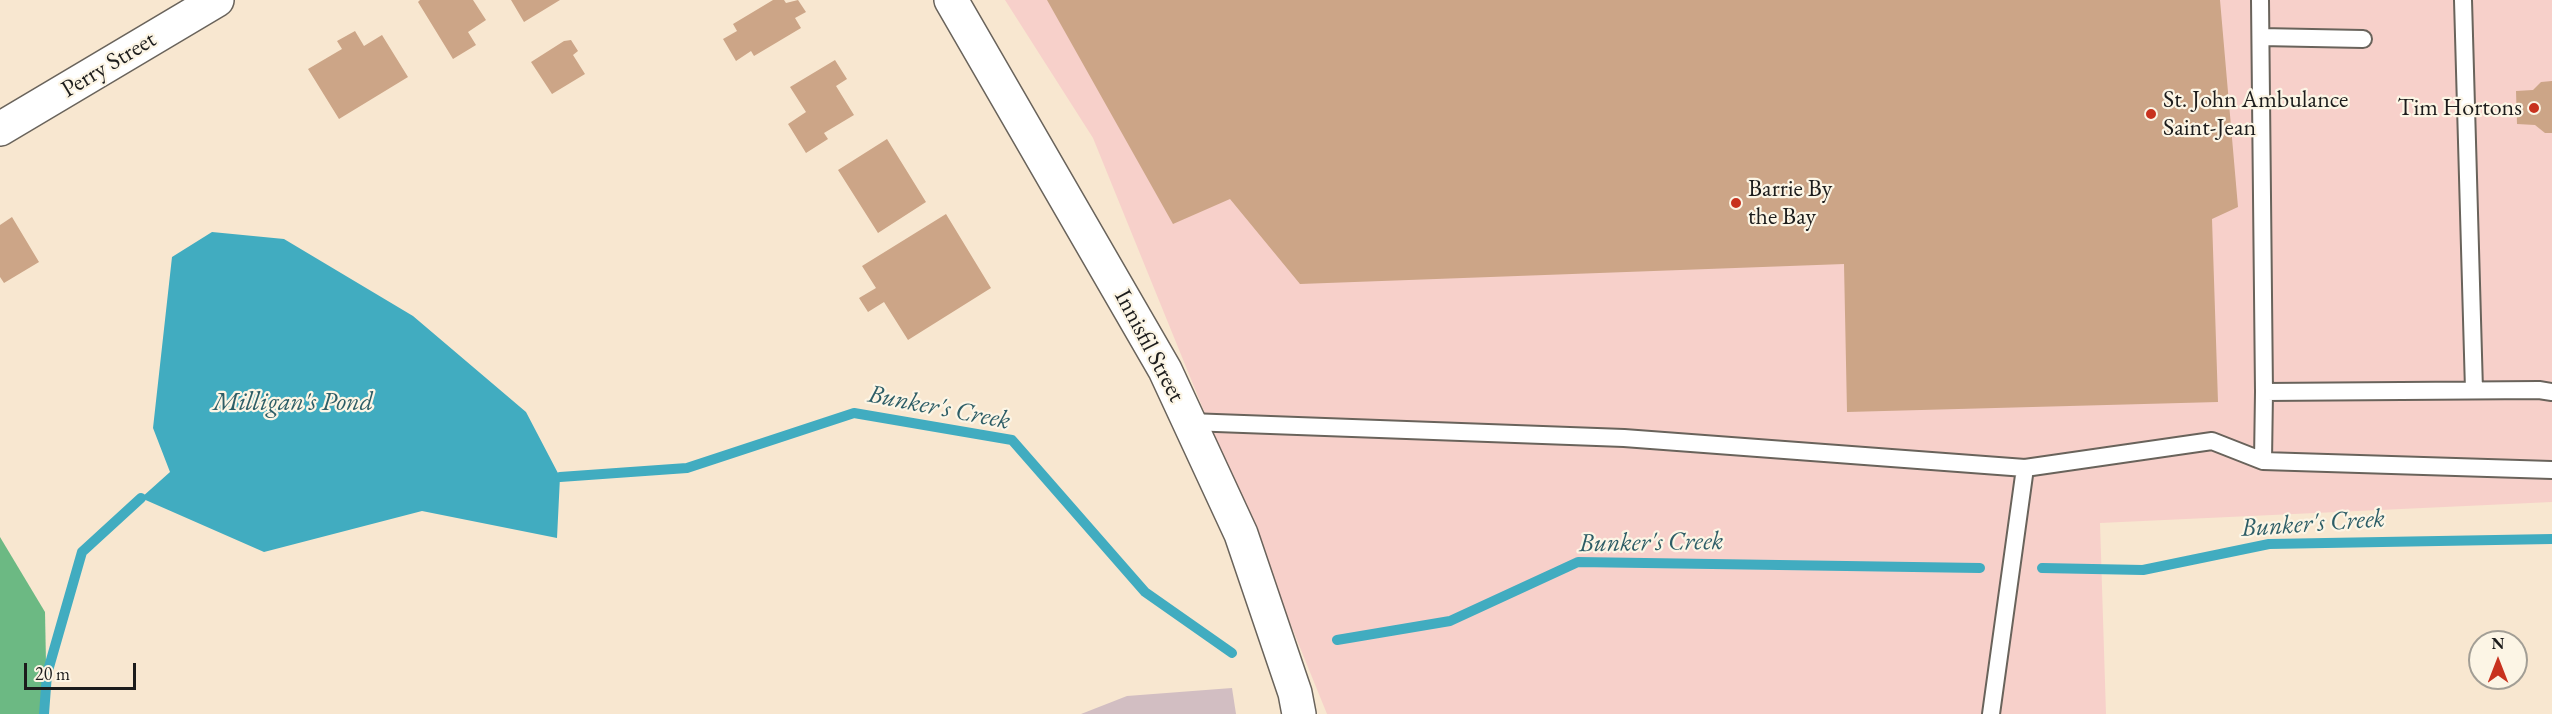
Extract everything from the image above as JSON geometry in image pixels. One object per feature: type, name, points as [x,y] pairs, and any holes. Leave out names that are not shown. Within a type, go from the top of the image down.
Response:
[{"type":"street","name":"Innisfil Street","points":[[951,0],[1165,370],[1241,534],[1295,693],[1299,714]]},
{"type":"street","name":"Perry Street","points":[[0,129],[199,5]]},
{"type":"lane","points":[[2260,0],[2263,461]]},
{"type":"lane","points":[[2463,0],[2474,390]]},
{"type":"lane","points":[[2261,38],[2363,39]]},
{"type":"lane","points":[[2264,392],[2474,390],[2552,392]]},
{"type":"lane","points":[[1189,422],[1624,438],[2025,468],[2212,441],[2263,461],[2552,470]]},
{"type":"lane","points":[[1991,714],[2025,468]]},
{"type":"shaded area","points":[[1005,0],[2552,0],[2552,502],[2100,523],[2106,714],[1327,714],[1093,138]]},
{"type":"shaded area","points":[[1232,688],[1236,714],[1081,714],[1127,696]]},
{"type":"green space","points":[[0,537],[45,612],[47,714],[0,714]]},
{"type":"water","name":"Milligan's Pond","points":[[212,232],[284,239],[413,316],[526,412],[560,477],[557,538],[422,511],[264,552],[141,498],[170,472],[153,428],[172,257]]},
{"type":"building","points":[[420,0],[473,0],[486,20],[468,32],[476,45],[453,59],[418,2]]},
{"type":"building","points":[[511,0],[560,0],[524,22]]},
{"type":"building","points":[[773,0],[784,0],[786,3],[798,0],[806,12],[795,18],[801,28],[754,56],[751,51],[736,61],[723,39],[737,31],[733,24]]},
{"type":"building","name":"Barrie By the Bay","points":[[1047,0],[2220,0],[2238,207],[2212,219],[2218,402],[1847,412],[1844,264],[1300,284],[1230,199],[1173,224]]},
{"type":"building","points":[[355,31],[364,46],[382,35],[408,77],[339,119],[308,69],[342,49],[337,41]]},
{"type":"building","points":[[571,40],[578,51],[573,55],[585,74],[552,94],[531,62],[564,41]]},
{"type":"building","points":[[835,60],[847,79],[836,86],[854,115],[824,133],[828,139],[806,153],[788,124],[806,112],[790,87]]},
{"type":"building","name":"Tim Hortons","points":[[2552,81],[2552,133],[2545,133],[2535,125],[2517,124],[2516,91],[2533,90],[2541,82]]},
{"type":"building","points":[[887,139],[926,202],[878,233],[838,170]]},
{"type":"building","points":[[946,214],[991,288],[908,340],[884,302],[868,312],[859,298],[876,288],[862,266]]},
{"type":"building","points":[[12,217],[39,262],[4,283],[0,277],[0,225]]},
{"type":"waterway","name":"Bunker's Creek","points":[[560,477],[687,468],[854,413],[1012,440],[1145,592],[1232,653]]},
{"type":"waterway","points":[[44,714],[47,674],[82,552],[141,498]]},
{"type":"waterway","name":"Bunker's Creek","points":[[2042,568],[2143,570],[2269,544],[2552,539]]},
{"type":"waterway","name":"Bunker's Creek","points":[[1337,640],[1450,621],[1578,562],[1980,568]]},
{"type":"place","name":"Tim Hortons","points":[[2534,108]]},
{"type":"place","name":"St. John Ambulance Saint-Jean","points":[[2151,114]]},
{"type":"place","name":"Barrie By the Bay","points":[[1736,203]]}]
